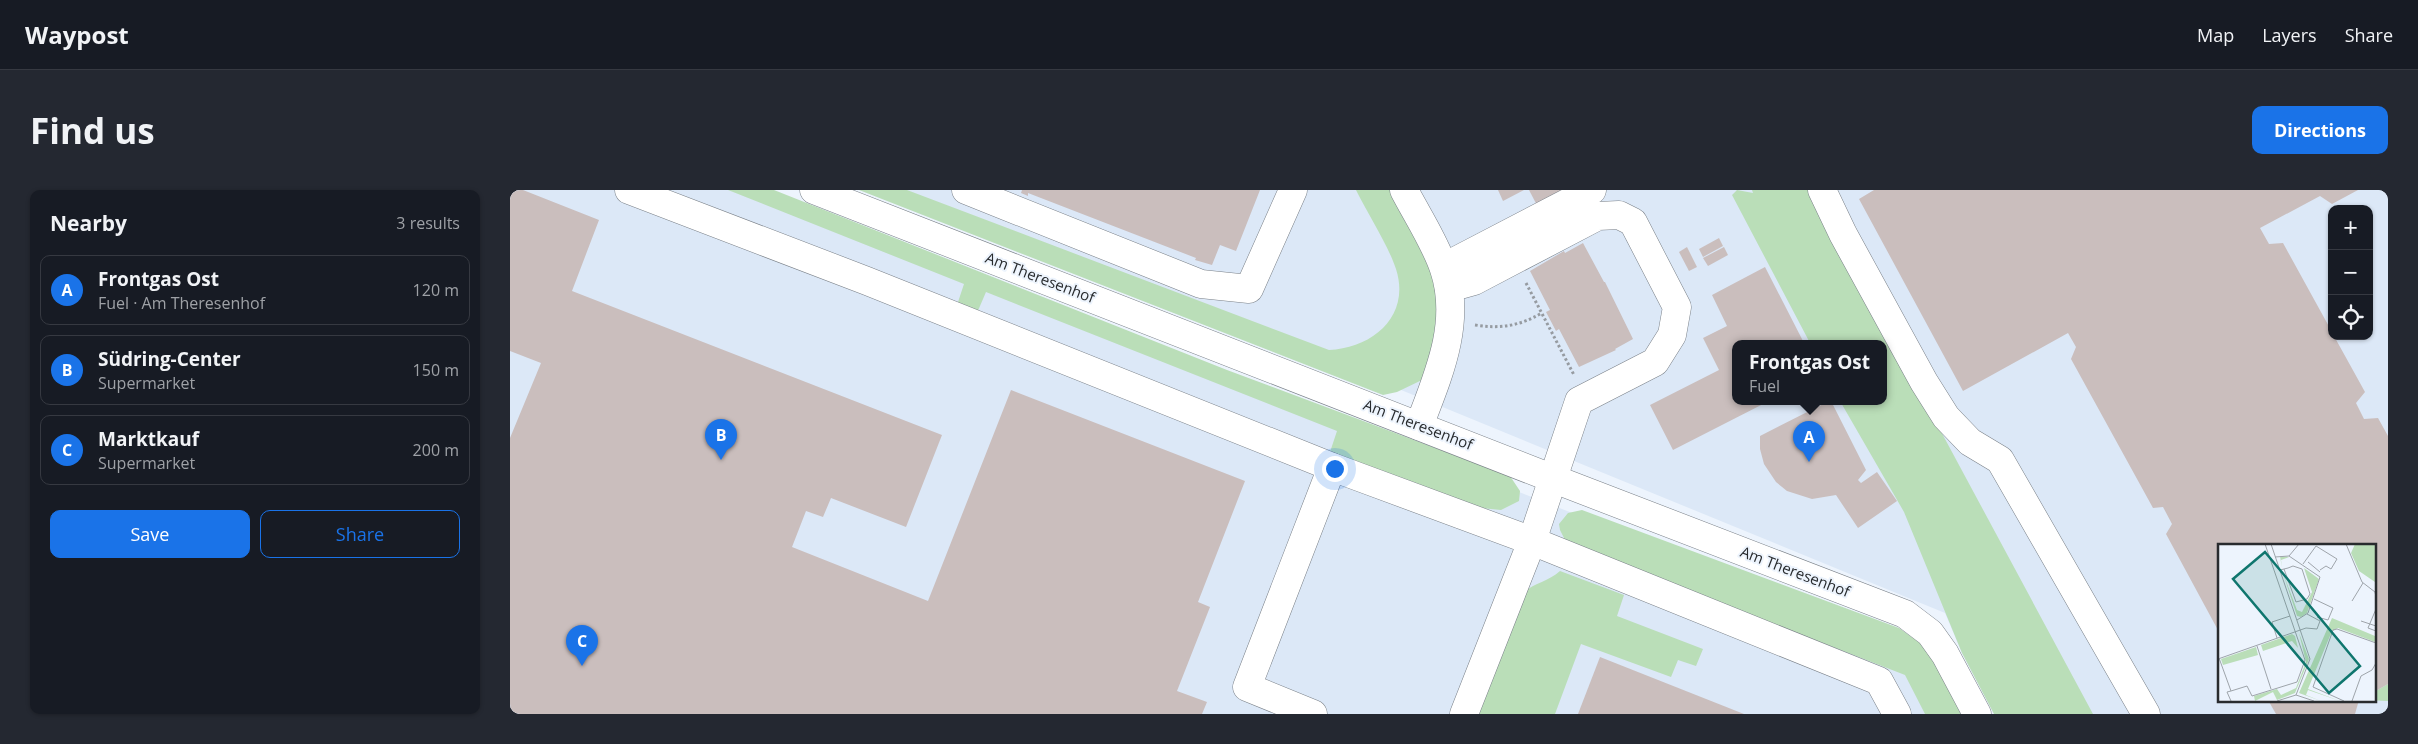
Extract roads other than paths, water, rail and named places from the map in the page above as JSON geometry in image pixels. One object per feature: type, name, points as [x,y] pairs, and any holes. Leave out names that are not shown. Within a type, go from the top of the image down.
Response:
[{"type":"street","points":[[629,190],[867,281],[1332,467],[1532,541],[1879,681],[1897,714]]},
{"type":"street","name":"Am Theresenhof","points":[[814,190],[1905,614],[1930,633],[1945,654],[1977,714]]},
{"type":"street","points":[[966,190],[1201,284],[1249,288],[1293,190]]},
{"type":"street","points":[[1404,190],[1446,278],[1450,320],[1444,362],[1419,426]]},
{"type":"street","points":[[1446,278],[1592,190]]},
{"type":"street","points":[[1822,190],[1843,234],[1924,382],[1946,417],[1970,442],[2000,460],[2146,714]]},
{"type":"street","points":[[1446,278],[1474,281],[1598,216],[1619,214],[1633,222],[1677,307],[1672,335],[1655,362],[1579,401],[1532,541],[1464,714]]},
{"type":"street","points":[[1313,714],[1247,687],[1332,467]]},
{"type":"place","name":"Südring-Center","points":[[721,460]]},
{"type":"place","name":"Frontgas Ost","points":[[1809,462]]},
{"type":"place","name":"Marktkauf","points":[[582,666]]}]
